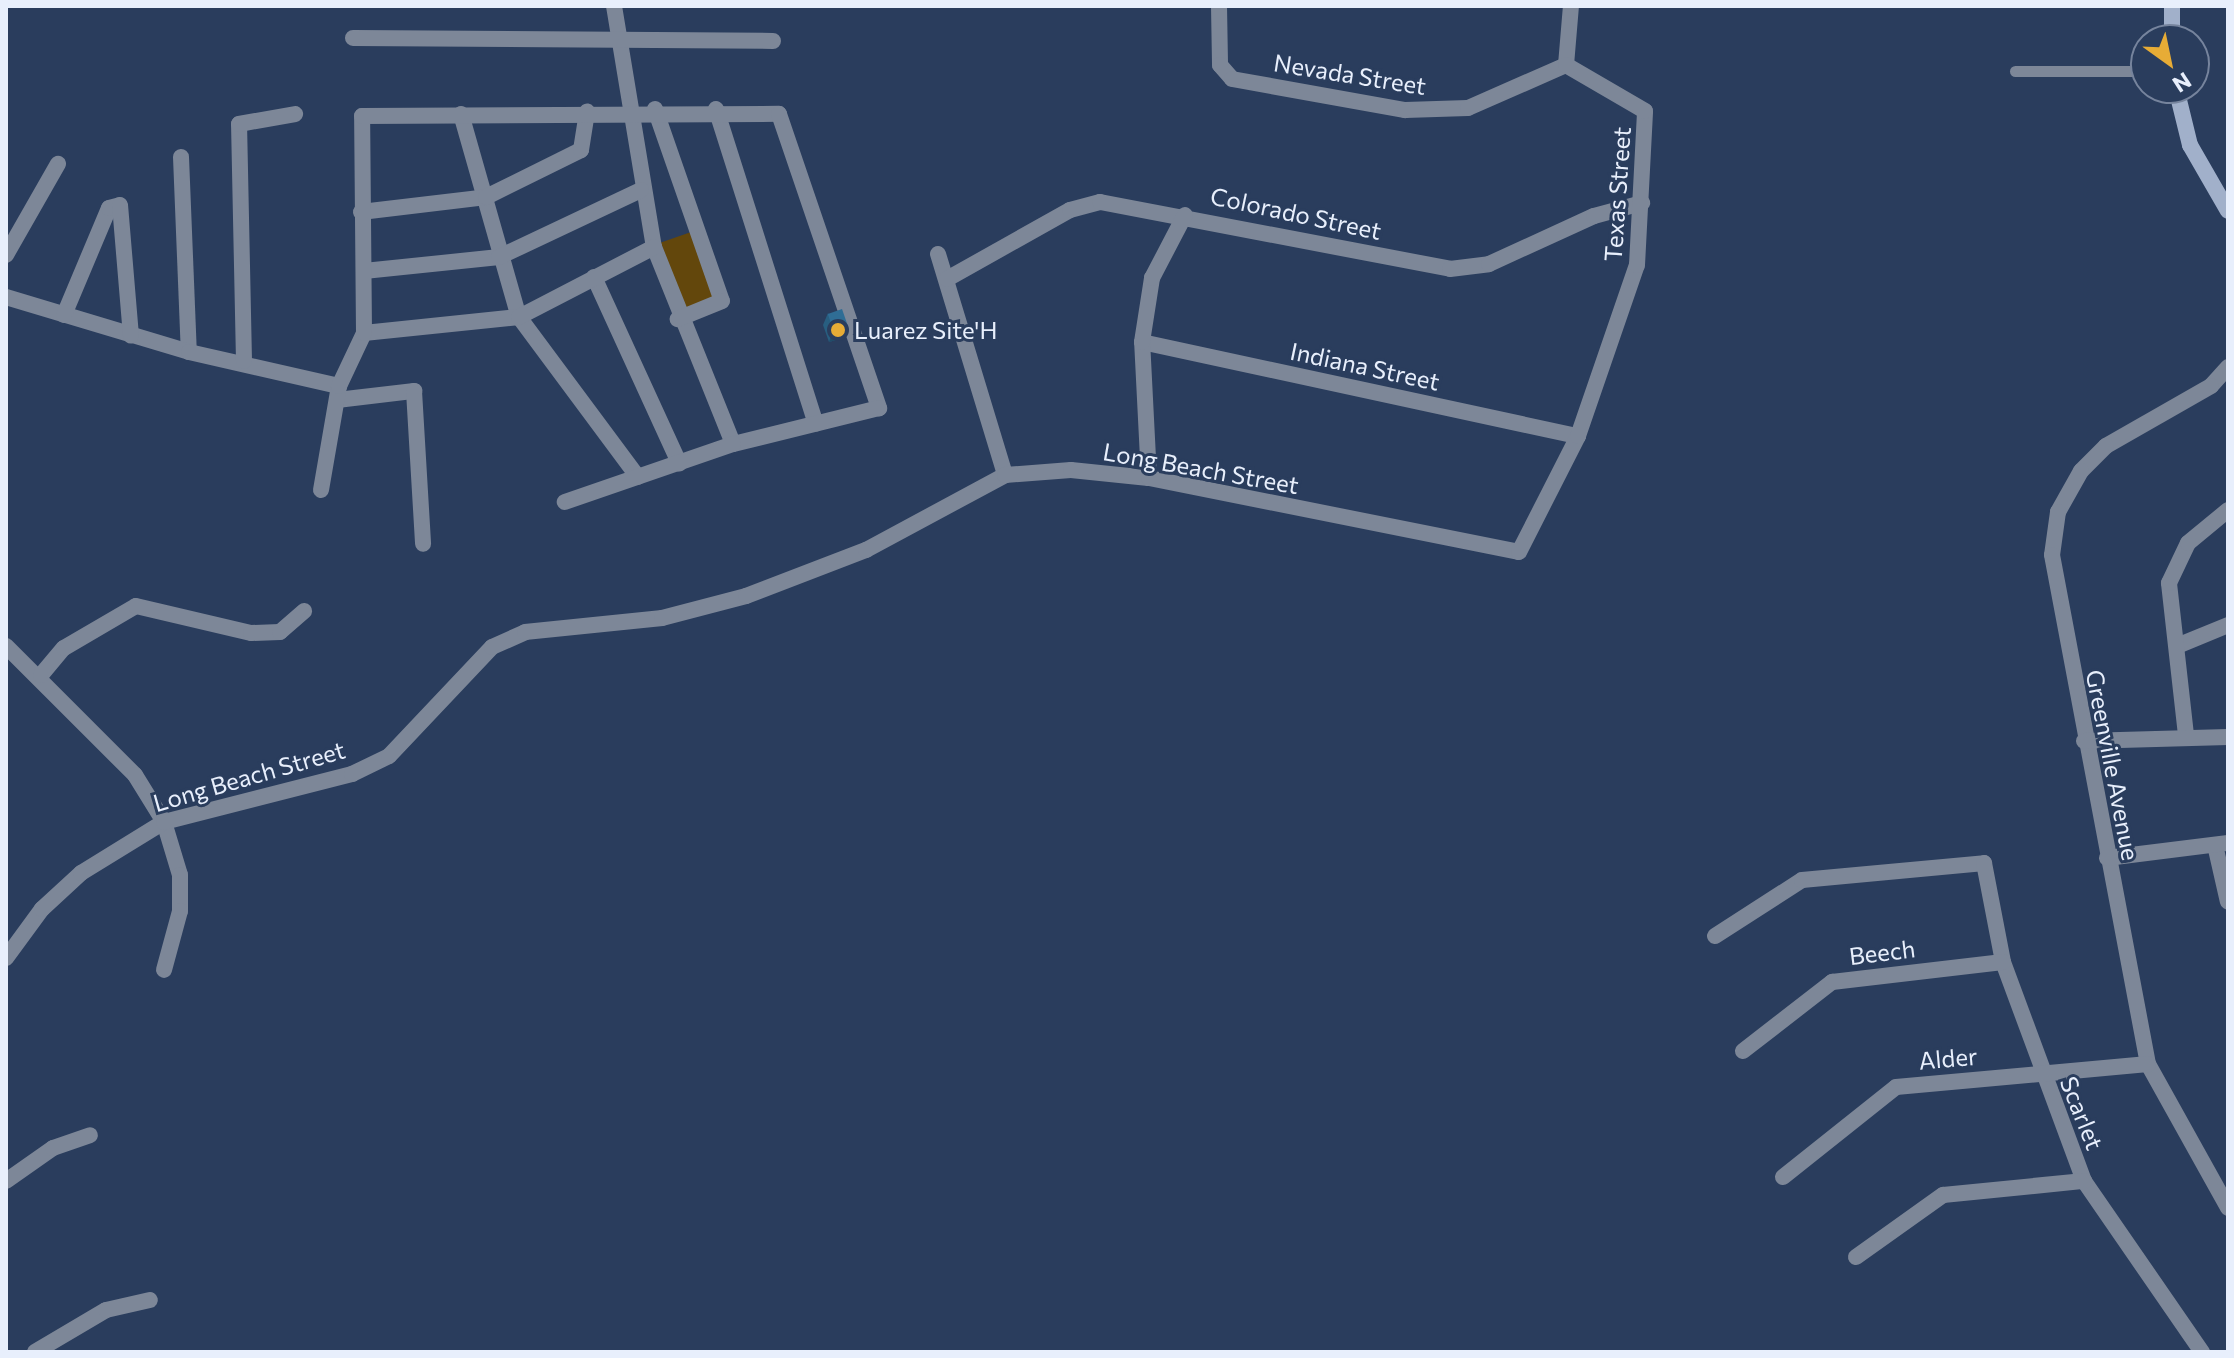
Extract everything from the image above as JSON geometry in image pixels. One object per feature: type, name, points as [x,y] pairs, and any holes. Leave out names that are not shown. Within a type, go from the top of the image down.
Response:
[{"type":"street","points":[[614,6],[641,190],[654,247],[678,319],[733,444]]},
{"type":"street","name":"Nevada Street","points":[[1219,6],[1220,65],[1232,79],[1438,113],[1468,108],[1566,65]]},
{"type":"street","points":[[1566,65],[1571,6]]},
{"type":"street","points":[[353,38],[773,41]]},
{"type":"street","name":"Texas Street","points":[[1519,552],[1578,436],[1637,265],[1645,111],[1566,65]]},
{"type":"street","points":[[2180,104],[2190,145],[2228,211]]},
{"type":"street","points":[[655,109],[722,301],[678,319]]},
{"type":"street","points":[[321,490],[338,393],[364,333],[362,116],[655,109],[716,109],[779,114],[879,408],[733,444],[565,502]]},
{"type":"street","points":[[716,109],[816,424]]},
{"type":"street","points":[[361,212],[486,197],[581,150],[587,111]]},
{"type":"street","points":[[244,361],[239,124],[295,114]]},
{"type":"street","points":[[461,114],[486,197],[499,257],[519,317],[638,477]]},
{"type":"street","points":[[181,157],[189,352]]},
{"type":"street","points":[[6,255],[58,164]]},
{"type":"street","points":[[364,271],[499,257],[641,190]]},
{"type":"street","name":"Colorado Street","points":[[947,279],[1070,210],[1100,202],[1470,269],[1594,216],[1642,203]]},
{"type":"street","points":[[64,315],[109,208],[120,205],[131,336]]},
{"type":"street","points":[[1149,478],[1142,342],[1152,278],[1185,215]]},
{"type":"street","points":[[364,333],[519,317],[654,247]]},
{"type":"street","points":[[938,254],[1005,475]]},
{"type":"street","points":[[594,277],[679,463]]},
{"type":"street","points":[[6,297],[189,352],[244,361],[338,393],[414,391],[423,544]]},
{"type":"street","name":"Indiana Street","points":[[1142,342],[1578,436]]},
{"type":"street","name":"Greenville Avenue","points":[[2228,367],[2220,385],[2106,446],[2058,512],[2052,555],[2084,741],[2148,1064],[2228,1208]]},
{"type":"street","name":"Long Beach Street","points":[[6,958],[42,909],[81,873],[164,822],[352,774],[389,756],[460,674],[525,632],[662,618],[746,596],[866,550],[1005,475],[1071,470],[1149,478],[1519,552]]},
{"type":"street","points":[[2186,735],[2169,583],[2188,543],[2228,510]]},
{"type":"street","points":[[41,675],[64,648],[136,606],[251,633],[280,632],[304,611]]},
{"type":"street","points":[[2177,646],[2228,625]]},
{"type":"street","points":[[6,646],[41,675],[135,775],[164,822],[180,875],[180,911],[164,970]]},
{"type":"street","points":[[2084,741],[2186,735],[2228,737]]},
{"type":"street","points":[[2107,858],[2222,844],[2228,902]]},
{"type":"street","name":"Scarlet","points":[[1715,936],[1802,880],[1984,863],[2003,962],[2041,1073],[2084,1181],[2202,1352]]},
{"type":"street","name":"Beech","points":[[1743,1051],[1832,982],[2003,962]]},
{"type":"street","name":"Alder","points":[[1783,1177],[1896,1087],[2148,1064]]},
{"type":"street","points":[[6,1181],[53,1148],[90,1135]]},
{"type":"street","points":[[1856,1257],[1943,1195],[2084,1181]]},
{"type":"street","points":[[35,1352],[106,1310],[150,1300]]},
{"type":"lane","points":[[2015,71],[2130,71]]},
{"type":"shaded area","points":[[694,231],[717,298],[684,310],[661,242]]},
{"type":"building","points":[[842,309],[848,326],[834,331],[828,314]]},
{"type":"place","name":"Luarez Site'H","points":[[838,330]]}]
